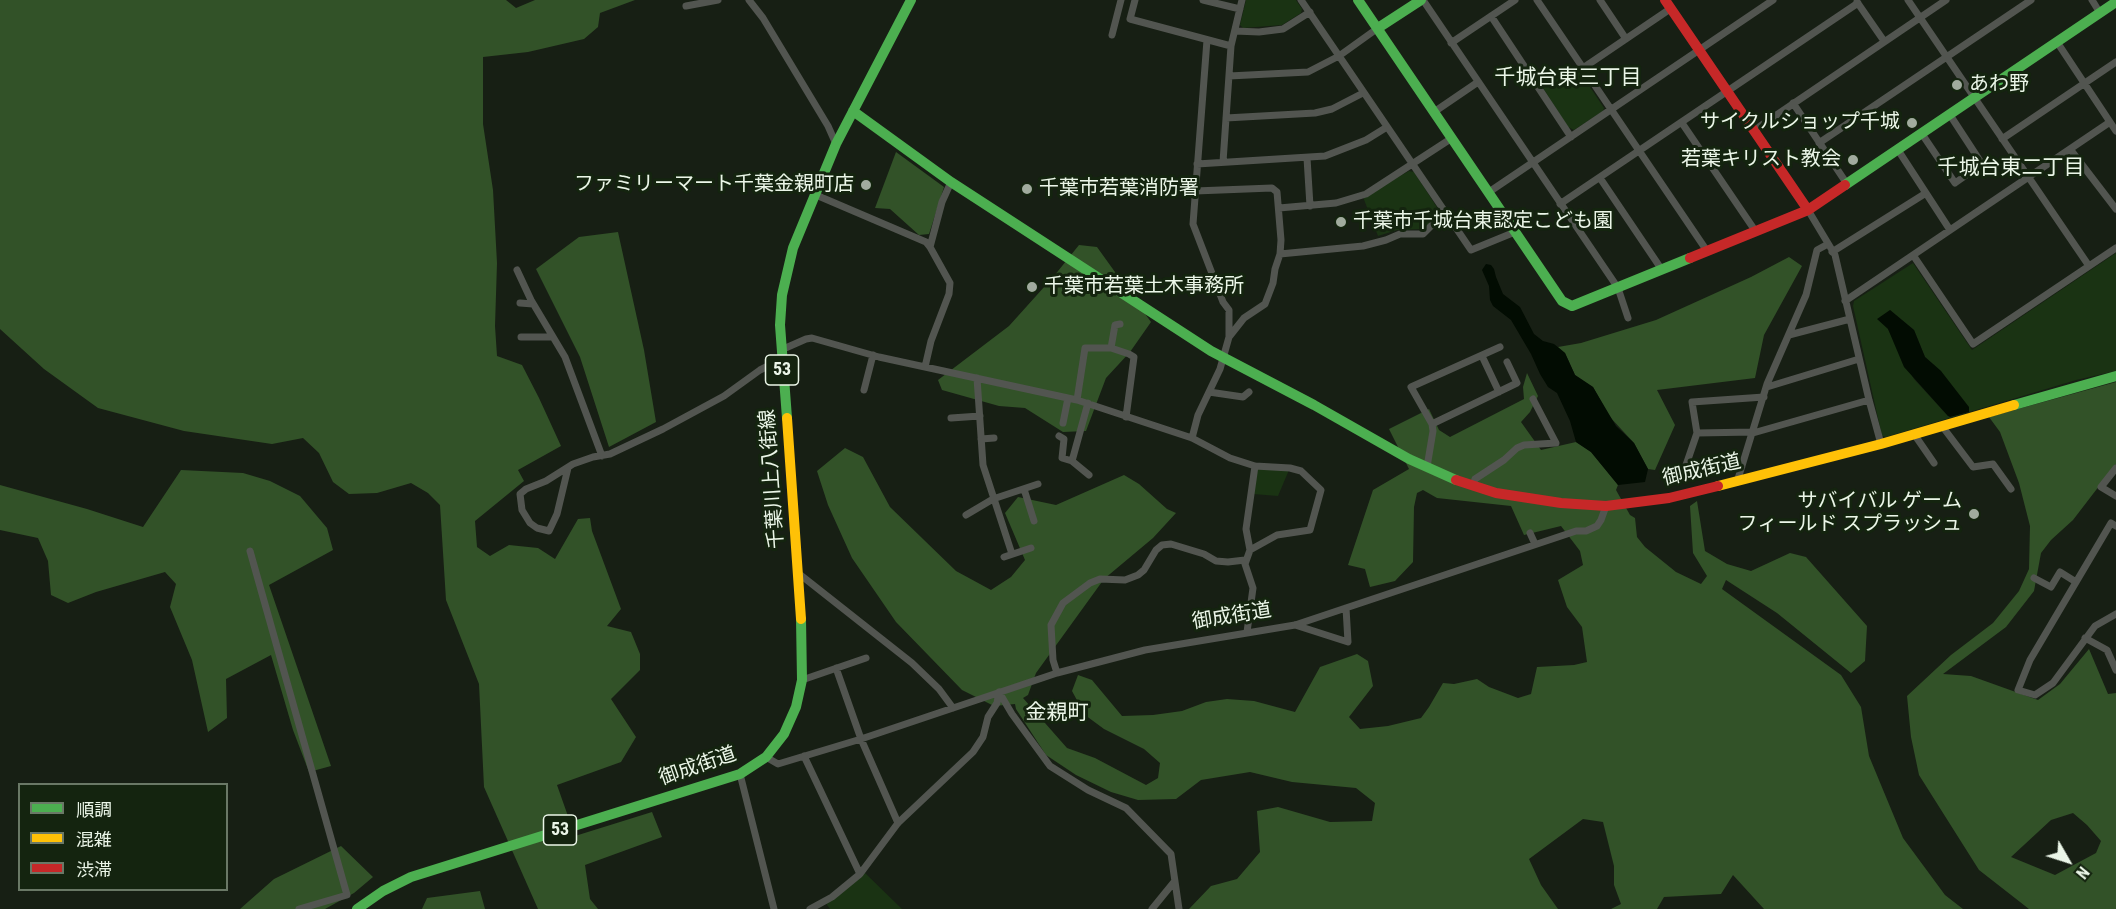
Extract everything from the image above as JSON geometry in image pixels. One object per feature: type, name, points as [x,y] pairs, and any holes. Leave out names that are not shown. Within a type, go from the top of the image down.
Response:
[{"type":"street","points":[[686,6],[718,0]]},
{"type":"street","points":[[750,0],[828,126],[836,144]]},
{"type":"street","name":"千葉川上八街線","points":[[766,757],[784,734],[792,718],[802,680],[803,660],[781,355],[780,325],[785,277],[794,248],[836,144],[911,0]]},
{"type":"street","points":[[1113,35],[1121,0]]},
{"type":"street","points":[[1135,0],[1130,19],[1231,46]]},
{"type":"street","points":[[1203,0],[1239,9]]},
{"type":"street","points":[[1223,162],[1231,46],[1242,0]]},
{"type":"street","points":[[1302,0],[1471,250],[1515,232]]},
{"type":"street","points":[[1358,0],[1562,301],[1572,306],[1808,210],[2116,2]]},
{"type":"street","points":[[1229,76],[1308,72],[1339,56],[1422,0],[1617,288],[1628,318]]},
{"type":"street","points":[[1451,43],[1515,0]]},
{"type":"street","points":[[1537,0],[1707,251]]},
{"type":"street","points":[[1600,0],[1626,39]]},
{"type":"street","points":[[1489,192],[1773,0]]},
{"type":"street","points":[[1908,0],[2089,266]]},
{"type":"street","points":[[1753,130],[1946,0]]},
{"type":"street","points":[[1820,143],[2031,0]]},
{"type":"street","points":[[2092,0],[2100,13]]},
{"type":"street","points":[[1560,204],[1857,2],[1884,41]]},
{"type":"street","points":[[1583,68],[1626,39],[1668,4],[1808,210],[1832,252],[1881,444]]},
{"type":"street","points":[[1235,32],[1283,29],[1310,12]]},
{"type":"street","points":[[1491,16],[1571,137]]},
{"type":"street","points":[[1192,438],[1198,415],[1223,357],[1229,337],[1229,310],[1222,302],[1193,224],[1207,40]]},
{"type":"street","points":[[2057,42],[2116,130]]},
{"type":"street","points":[[2002,139],[2116,62]]},
{"type":"street","points":[[1434,111],[1478,82]]},
{"type":"street","points":[[1226,118],[1316,113],[1332,109],[1363,93]]},
{"type":"street","points":[[1793,103],[1847,184]]},
{"type":"street","points":[[853,111],[951,182],[1223,357],[1427,468],[1473,486],[1537,500],[1606,506]]},
{"type":"street","points":[[1922,134],[1955,183],[1982,164],[1950,115]]},
{"type":"street","points":[[1845,301],[2110,122]]},
{"type":"street","points":[[1682,123],[1756,232]]},
{"type":"street","points":[[1197,164],[1325,156],[1352,147],[1387,127]]},
{"type":"street","points":[[1279,208],[1335,203],[1366,194],[1452,138]]},
{"type":"street","points":[[2070,149],[2116,209]]},
{"type":"street","points":[[1898,150],[1950,230]]},
{"type":"street","points":[[1307,158],[1310,206]]},
{"type":"street","points":[[1600,178],[1662,270]]},
{"type":"street","points":[[930,247],[942,202],[951,182]]},
{"type":"street","points":[[1195,191],[1272,188],[1276,192],[1279,208],[1280,254],[1273,283],[1265,304],[1244,318],[1229,337]]},
{"type":"street","points":[[1832,252],[1926,193]]},
{"type":"street","points":[[816,195],[926,242],[930,247],[950,283],[949,294],[931,341],[925,367]]},
{"type":"street","points":[[1280,254],[1363,246],[1400,234],[1423,234],[1445,212]]},
{"type":"street","points":[[1737,482],[1767,387],[1806,294],[1817,250],[1828,244]]},
{"type":"street","points":[[1913,255],[1973,344],[2116,248]]},
{"type":"street","points":[[516,270],[571,373],[602,456]]},
{"type":"street","points":[[520,303],[533,304]]},
{"type":"street","points":[[1789,335],[1850,319]]},
{"type":"street","points":[[1111,348],[1115,326],[1120,324]]},
{"type":"street","points":[[521,337],[553,337]]},
{"type":"street","points":[[568,468],[557,514],[549,531],[537,528],[525,516],[520,494],[568,468],[582,461],[616,451],[709,405],[781,355],[806,339],[812,338],[873,355],[1077,400],[1192,438],[1230,458],[1255,466],[1301,471],[1321,490],[1311,530],[1277,535],[1250,550],[1245,560],[1253,588],[1247,632]]},
{"type":"street","points":[[1427,468],[1433,432],[1432,424],[1411,387],[1500,347]]},
{"type":"street","points":[[1077,400],[1085,348],[1111,348],[1134,357],[1126,417]]},
{"type":"street","points":[[864,390],[873,355]]},
{"type":"street","points":[[1482,356],[1499,392]]},
{"type":"street","points":[[1767,387],[1859,359]]},
{"type":"street","points":[[1432,424],[1517,383],[1507,362]]},
{"type":"street","name":"御成街道","points":[[357,909],[383,891],[411,877],[740,774],[766,757],[778,764],[861,739],[1058,673],[1145,650],[1296,625],[1535,544],[1576,531],[1592,529],[1602,520],[1606,506],[1668,498],[1737,482],[1881,444],[2116,376]]},
{"type":"street","points":[[977,378],[983,465],[1008,555],[1031,548]]},
{"type":"street","points":[[1209,392],[1243,397],[1249,392]]},
{"type":"street","points":[[1742,466],[1685,468],[1697,433],[1692,402],[1764,397]]},
{"type":"street","points":[[1062,423],[1068,398]]},
{"type":"street","points":[[1473,486],[1475,479],[1504,460],[1517,448],[1524,445],[1556,443],[1533,399]]},
{"type":"street","points":[[1697,433],[1753,432],[1869,400]]},
{"type":"street","points":[[1072,461],[1088,403]]},
{"type":"street","points":[[951,418],[980,416]]},
{"type":"street","points":[[1942,426],[1973,467],[1993,464],[2011,489]]},
{"type":"street","points":[[1914,434],[1934,463]]},
{"type":"street","points":[[1059,436],[1064,439],[1062,458],[1072,461],[1089,475]]},
{"type":"street","points":[[981,440],[994,438]]},
{"type":"street","points":[[1250,550],[1246,529],[1255,466]]},
{"type":"street","points":[[2116,468],[2101,486],[2116,496]]},
{"type":"street","points":[[966,516],[993,499],[1038,484]]},
{"type":"street","points":[[1024,489],[1034,521]]},
{"type":"street","points":[[2116,526],[2111,523],[2030,660],[2018,690],[2035,695],[2053,683],[2095,626],[2116,614]]},
{"type":"street","points":[[1530,533],[1535,544]]},
{"type":"street","points":[[1058,673],[1053,660],[1051,625],[1063,603],[1090,583],[1100,579],[1125,580],[1138,575],[1162,545],[1171,544],[1204,554],[1216,561],[1245,560]]},
{"type":"street","points":[[250,551],[347,896],[299,909]]},
{"type":"street","points":[[2034,578],[2051,587],[2060,572],[2076,582]]},
{"type":"street","points":[[798,573],[912,663],[939,689],[953,708]]},
{"type":"street","points":[[1296,625],[1348,642],[1346,608]]},
{"type":"street","points":[[2085,638],[2107,650],[2116,670]]},
{"type":"street","points":[[802,680],[866,658]]},
{"type":"street","points":[[836,668],[861,739],[898,823]]},
{"type":"street","points":[[810,909],[832,897],[860,874],[898,823],[973,752],[983,737],[988,717],[997,703],[999,692]]},
{"type":"street","points":[[999,692],[1050,766],[1088,790],[1126,808],[1171,854],[1179,909]]},
{"type":"street","points":[[804,756],[860,874]]},
{"type":"street","points":[[740,774],[774,909]]},
{"type":"street","points":[[1152,909],[1174,882]]},
{"type":"green space","points":[[0,0],[506,0],[516,8],[535,0],[635,0],[600,13],[598,27],[584,39],[528,52],[483,57],[483,124],[493,190],[497,263],[495,326],[497,356],[522,365],[561,446],[518,470],[524,481],[475,521],[477,547],[490,556],[509,545],[538,548],[555,559],[578,519],[590,518],[592,531],[621,609],[607,626],[631,632],[640,654],[640,670],[611,699],[636,737],[621,762],[557,785],[575,836],[652,812],[662,837],[585,865],[590,899],[598,909],[538,909],[484,787],[479,684],[446,600],[440,505],[428,493],[411,483],[377,493],[349,494],[333,482],[319,453],[303,438],[272,444],[184,431],[98,408],[44,369],[0,329]]},
{"type":"green space","points":[[1246,0],[1296,0],[1302,9],[1301,13],[1282,25],[1243,28],[1240,25]]},
{"type":"green space","points":[[1576,66],[1604,108],[1603,111],[1574,130],[1568,127],[1543,88]]},
{"type":"green space","points":[[896,152],[944,187],[929,234],[919,235],[890,209],[875,208]]},
{"type":"green space","points":[[1409,171],[1414,172],[1440,212],[1424,229],[1397,230],[1378,236],[1363,197]]},
{"type":"green space","points":[[618,232],[644,350],[656,422],[609,447],[580,357],[536,269],[579,237]]},
{"type":"green space","points":[[1079,245],[1097,247],[1151,322],[1130,352],[1106,378],[1086,431],[1063,432],[1025,408],[999,406],[942,390],[938,380],[1009,326]]},
{"type":"green space","points":[[2116,253],[2116,371],[2076,380],[1886,437],[1882,436],[1853,306],[1854,301],[1913,263],[1972,350]],"holes":[[[1890,310],[1914,330],[1925,357],[1941,371],[1948,416],[1914,379],[1888,329]]]},
{"type":"green space","points":[[1789,257],[1802,266],[1764,335],[1755,378],[1657,390],[1675,425],[1655,470],[1648,469],[1634,443],[1609,416],[1593,387],[1575,375],[1565,353],[1558,347],[1581,343],[1656,320],[1751,277]]},
{"type":"green space","points":[[1527,373],[1538,396],[1530,412],[1521,422],[1541,450],[1576,442],[1591,452],[1618,485],[1616,490],[1630,515],[1635,518],[1637,537],[1645,547],[1676,572],[1701,584],[1707,576],[1693,553],[1690,506],[1697,501],[1705,551],[1727,564],[1751,571],[1790,553],[1806,557],[1867,626],[1865,661],[1851,673],[1777,613],[1726,580],[1722,589],[1841,675],[1861,707],[1869,756],[1903,838],[1945,895],[1963,909],[1764,909],[1733,875],[1721,894],[1664,897],[1657,909],[1611,909],[1621,904],[1614,885],[1614,866],[1603,822],[1583,819],[1529,859],[1541,885],[1558,909],[1189,909],[1211,886],[1237,879],[1260,852],[1257,811],[1278,807],[1330,822],[1372,821],[1375,803],[1356,788],[1292,782],[1250,772],[1201,780],[1176,799],[1138,800],[1111,792],[1076,775],[1046,755],[1015,704],[994,706],[962,690],[896,622],[852,558],[828,505],[817,471],[845,448],[863,457],[890,507],[956,571],[991,590],[1011,577],[1025,560],[1005,513],[1018,497],[1056,505],[1124,475],[1139,484],[1167,509],[1176,513],[1153,538],[1104,579],[1036,673],[1028,695],[1023,698],[1067,748],[1095,758],[1146,785],[1158,778],[1160,763],[1144,749],[1104,729],[1085,715],[1072,691],[1078,675],[1092,680],[1122,716],[1182,711],[1206,702],[1227,699],[1254,701],[1295,712],[1320,667],[1357,654],[1368,661],[1373,686],[1349,717],[1360,729],[1388,726],[1421,718],[1443,683],[1454,684],[1477,679],[1489,687],[1518,698],[1531,694],[1537,667],[1587,662],[1582,627],[1567,607],[1558,580],[1583,565],[1580,551],[1561,526],[1524,535],[1511,506],[1437,498],[1423,490],[1417,493],[1414,507],[1413,562],[1395,581],[1370,587],[1365,569],[1348,565],[1373,490],[1409,469],[1389,429],[1429,409],[1439,430],[1450,437],[1524,399],[1523,387]]},
{"type":"green space","points":[[2116,382],[2116,464],[2073,520],[2051,540],[2041,553],[2034,591],[2006,627],[1943,674],[1971,676],[2038,700],[2060,684],[2089,649],[2108,694],[2116,693],[2116,909],[2029,909],[1979,870],[1919,775],[1911,737],[1907,696],[1951,655],[1993,623],[2019,591],[2029,569],[2030,526],[2019,483],[2000,432],[1989,417]],"holes":[[[2073,813],[2101,841],[2096,853],[2055,875],[2011,857],[2051,820]]]},
{"type":"green space","points":[[1258,467],[1289,470],[1278,496],[1253,494]]},
{"type":"green space","points":[[181,470],[243,473],[270,481],[300,496],[327,528],[333,550],[269,585],[331,766],[309,772],[293,730],[271,655],[226,679],[227,718],[208,732],[192,660],[170,607],[176,584],[165,572],[96,592],[68,603],[51,595],[48,561],[38,538],[0,530],[0,485],[143,527]]},
{"type":"green space","points":[[341,846],[373,877],[354,893],[325,909],[240,909],[274,879]]},
{"type":"green space","points":[[864,872],[902,909],[830,909],[825,902]]},
{"type":"green space","points":[[480,891],[485,909],[422,909],[427,898]]},
{"type":"shaded area","points":[[1486,264],[1491,265],[1494,269],[1503,294],[1520,307],[1534,334],[1543,341],[1554,344],[1565,353],[1575,375],[1593,387],[1616,426],[1634,443],[1648,469],[1645,482],[1618,485],[1591,452],[1576,442],[1570,421],[1557,393],[1548,387],[1511,320],[1493,306],[1489,286],[1482,270]]},
{"type":"shaded area","points":[[1890,310],[1914,330],[1925,357],[1941,371],[1969,407],[1969,412],[1948,416],[1904,367],[1888,329],[1877,319]]},
{"type":"traffic: fast","points":[[787,418],[780,325],[782,295],[793,248],[836,144],[911,0]]},
{"type":"traffic: fast","points":[[1358,0],[1562,301],[1572,306],[1690,258]]},
{"type":"traffic: fast","points":[[1378,28],[1421,0]]},
{"type":"traffic: fast","points":[[1845,185],[2116,2]]},
{"type":"traffic: fast","points":[[853,111],[951,182],[1211,351],[1314,405],[1409,459],[1456,480]]},
{"type":"traffic: fast","points":[[2014,405],[2116,376]]},
{"type":"traffic: fast","points":[[357,909],[383,891],[411,877],[740,774],[766,757],[784,734],[796,707],[802,680],[801,619]]},
{"type":"traffic: slow","points":[[1718,486],[1881,444],[2014,405]]},
{"type":"traffic: slow","points":[[787,418],[801,619]]},
{"type":"traffic: jam","points":[[1665,0],[1808,210]]},
{"type":"traffic: jam","points":[[1690,258],[1808,210],[1845,185]]},
{"type":"traffic: jam","points":[[1456,480],[1496,493],[1561,503],[1606,506],[1669,498],[1718,486]]},
{"type":"place","name":"あわ野","points":[[1957,85]]},
{"type":"place","name":"サイクルショップ千城","points":[[1912,123]]},
{"type":"place","name":"若葉キリスト教会","points":[[1853,160]]},
{"type":"place","name":"ファミリーマート千葉金親町店","points":[[866,185]]},
{"type":"place","name":"千葉市若葉消防署","points":[[1027,189]]},
{"type":"place","name":"千葉市千城台東認定こども園","points":[[1341,222]]},
{"type":"place","name":"千葉市若葉土木事務所","points":[[1032,287]]},
{"type":"place","name":"サバイバル ゲーム フィールド スプラッシュ","points":[[1974,514]]},
{"type":"district","name":"千城台東三丁目","points":[[1568,79]]},
{"type":"district","name":"千城台東二丁目","points":[[2011,169]]},
{"type":"district","name":"金親町","points":[[1057,714]]}]
